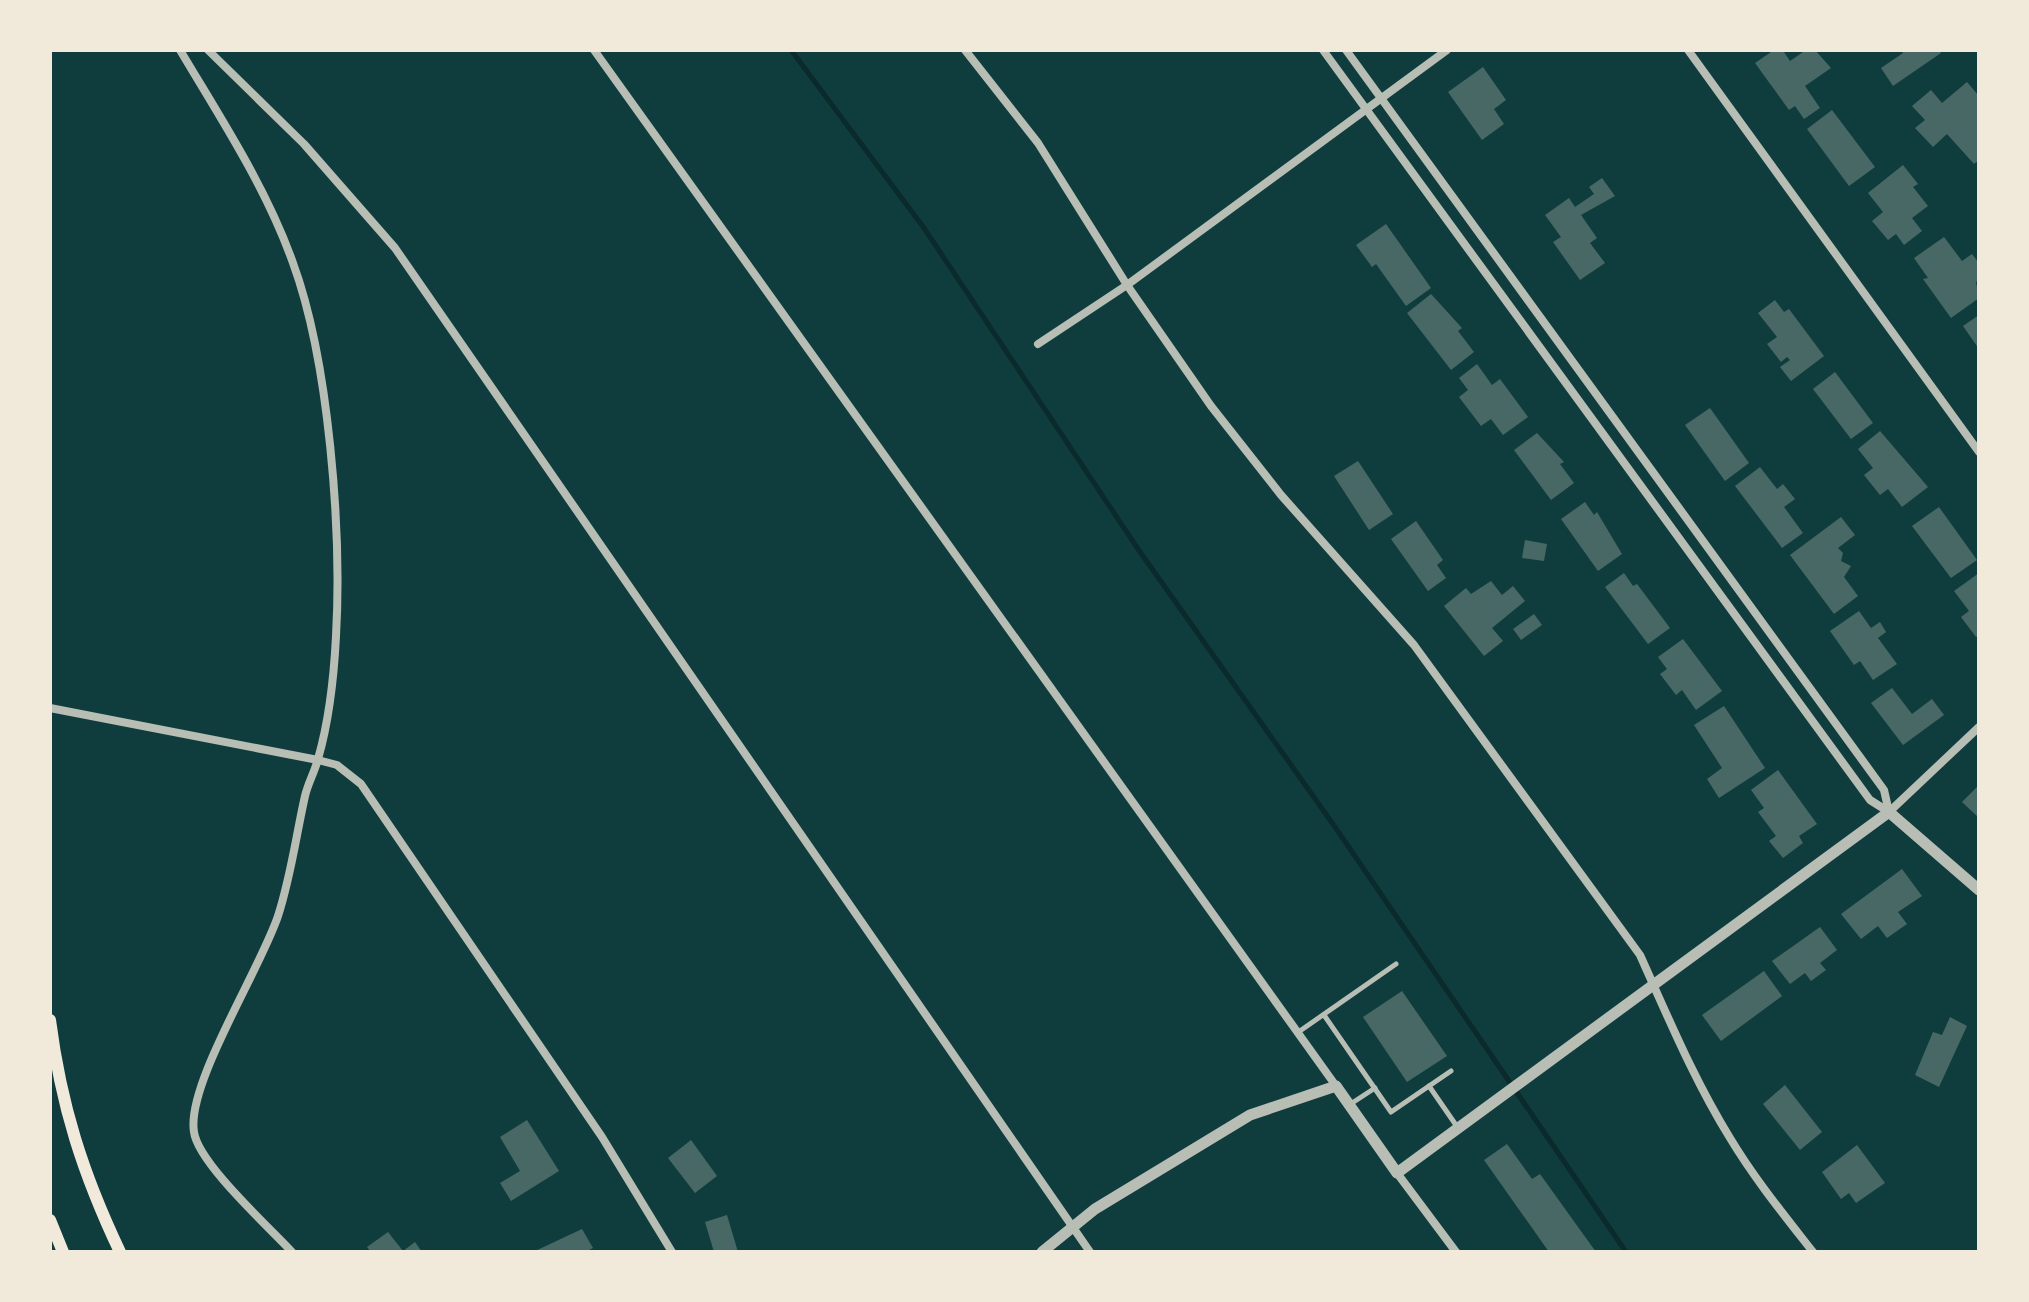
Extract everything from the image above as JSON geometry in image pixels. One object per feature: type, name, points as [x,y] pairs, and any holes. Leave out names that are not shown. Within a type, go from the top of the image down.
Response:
[{"type":"main road","points":[[50,1020],[64,1108],[98,1206],[120,1252]]},
{"type":"main road","points":[[50,1220],[63,1252]]},
{"type":"street","points":[[180,50],[250,169],[284,236],[305,299],[326,421],[336,546],[336,638],[318,760],[306,792],[293,864],[278,916],[261,960],[195,1097],[194,1134],[205,1157],[292,1252]]},
{"type":"street","points":[[208,50],[304,144],[395,248],[1090,1252]]},
{"type":"street","points":[[594,50],[1456,1252]]},
{"type":"street","points":[[965,50],[1038,143],[1127,285],[1211,406],[1246,451],[1414,645],[1640,955],[1728,1136],[1753,1175],[1813,1252]]},
{"type":"street","points":[[1323,50],[1864,792],[1979,890]]},
{"type":"street","points":[[1346,50],[1884,790],[1889,812]]},
{"type":"street","points":[[1038,344],[1127,285],[1447,50]]},
{"type":"street","points":[[1688,50],[1979,452]]},
{"type":"street","points":[[50,708],[318,760],[337,765],[361,784],[593,1124],[672,1252]]},
{"type":"street","points":[[1397,1173],[1889,812],[1915,791],[1979,727]]},
{"type":"street","points":[[1042,1252],[1072,1225],[1250,1115],[1336,1086]]},
{"type":"lane","points":[[1297,1033],[1396,964]]},
{"type":"lane","points":[[1324,1015],[1391,1112],[1451,1071]]},
{"type":"lane","points":[[1429,1086],[1459,1128]]},
{"type":"lane","points":[[1349,1105],[1375,1088]]},
{"type":"building","points":[[1774,50],[1787,50],[1784,52],[1790,61],[1806,50],[1815,50],[1831,68],[1805,86],[1820,108],[1804,119],[1795,106],[1789,110],[1755,63]]},
{"type":"building","points":[[1901,50],[1939,50],[1941,53],[1893,86],[1881,68],[1903,53]]},
{"type":"building","points":[[1483,67],[1506,100],[1494,109],[1504,124],[1482,140],[1448,92]]},
{"type":"building","points":[[1967,82],[1979,96],[1979,160],[1974,164],[1947,134],[1933,147],[1915,128],[1925,120],[1912,106],[1931,90],[1942,103]]},
{"type":"building","points":[[1832,110],[1875,167],[1849,186],[1807,129]]},
{"type":"building","points":[[1903,165],[1918,184],[1913,187],[1928,206],[1912,218],[1922,231],[1904,245],[1896,234],[1888,240],[1872,221],[1883,212],[1868,193]]},
{"type":"building","points":[[1602,178],[1615,196],[1581,215],[1597,238],[1590,243],[1605,263],[1580,280],[1553,242],[1561,237],[1545,215],[1569,198],[1575,207],[1594,194],[1589,187]]},
{"type":"building","points":[[1386,224],[1431,288],[1406,306],[1376,264],[1372,267],[1356,245]]},
{"type":"building","points":[[1944,237],[1962,261],[1972,254],[1979,263],[1979,280],[1976,282],[1979,298],[1951,318],[1923,279],[1928,278],[1914,258]]},
{"type":"building","points":[[1431,294],[1462,328],[1458,331],[1474,352],[1451,370],[1407,313]]},
{"type":"building","points":[[1775,300],[1784,312],[1789,309],[1824,356],[1791,381],[1780,367],[1790,360],[1787,357],[1781,362],[1767,344],[1777,337],[1758,313]]},
{"type":"building","points":[[1979,315],[1979,349],[1963,326]]},
{"type":"building","points":[[1477,364],[1492,385],[1500,379],[1528,417],[1503,435],[1491,419],[1481,426],[1459,397],[1468,390],[1459,378]]},
{"type":"building","points":[[1835,372],[1873,423],[1851,439],[1813,389]]},
{"type":"building","points":[[1710,408],[1749,463],[1725,481],[1685,425]]},
{"type":"building","points":[[1880,431],[1928,487],[1902,507],[1888,489],[1880,495],[1864,475],[1873,468],[1858,449]]},
{"type":"building","points":[[1537,433],[1564,462],[1560,464],[1574,483],[1551,500],[1514,450]]},
{"type":"building","points":[[1358,461],[1393,514],[1369,530],[1334,476]]},
{"type":"building","points":[[1760,467],[1777,489],[1783,484],[1795,499],[1784,507],[1803,533],[1782,548],[1735,486]]},
{"type":"building","points":[[1585,502],[1594,515],[1597,512],[1622,554],[1598,571],[1561,519]]},
{"type":"building","points":[[1939,507],[1977,560],[1951,578],[1912,526]]},
{"type":"building","points":[[1841,517],[1855,535],[1838,548],[1843,553],[1841,561],[1851,566],[1844,577],[1858,596],[1834,614],[1790,555]]},
{"type":"building","points":[[1416,521],[1443,560],[1437,565],[1446,578],[1428,591],[1391,539]]},
{"type":"building","points":[[1525,540],[1547,544],[1544,561],[1522,558]]},
{"type":"building","points":[[1624,573],[1633,586],[1637,584],[1670,628],[1648,644],[1605,587]]},
{"type":"building","points":[[1979,573],[1979,635],[1976,637],[1961,617],[1969,611],[1954,591]]},
{"type":"building","points":[[1491,581],[1502,595],[1513,586],[1525,601],[1492,628],[1503,641],[1484,656],[1444,606],[1466,588],[1471,594]]},
{"type":"building","points":[[1859,611],[1871,628],[1880,622],[1886,632],[1878,638],[1897,664],[1873,680],[1860,661],[1854,665],[1830,631]]},
{"type":"building","points":[[1534,614],[1542,625],[1521,640],[1513,629]]},
{"type":"building","points":[[1683,639],[1722,691],[1696,710],[1682,690],[1676,695],[1660,674],[1667,669],[1658,657]]},
{"type":"building","points":[[1892,688],[1912,714],[1932,699],[1944,715],[1903,745],[1871,703]]},
{"type":"building","points":[[1724,706],[1765,768],[1719,798],[1707,779],[1722,768],[1694,725]]},
{"type":"building","points":[[1778,770],[1817,824],[1799,836],[1803,843],[1783,858],[1769,841],[1776,836],[1758,812],[1764,808],[1751,790]]},
{"type":"building","points":[[1979,785],[1979,818],[1962,802]]},
{"type":"building","points":[[1902,869],[1922,896],[1898,912],[1907,924],[1887,938],[1878,926],[1861,939],[1841,914]]},
{"type":"building","points":[[1820,927],[1837,950],[1820,963],[1826,970],[1811,981],[1805,973],[1790,984],[1772,961]]},
{"type":"building","points":[[1764,971],[1782,996],[1721,1041],[1702,1015]]},
{"type":"building","points":[[1402,991],[1447,1056],[1407,1082],[1363,1017]]},
{"type":"building","points":[[1950,1017],[1967,1026],[1939,1087],[1915,1075],[1933,1032],[1942,1035]]},
{"type":"building","points":[[1785,1085],[1822,1132],[1800,1150],[1763,1104]]},
{"type":"building","points":[[527,1120],[559,1171],[511,1201],[500,1183],[520,1171],[500,1137]]},
{"type":"building","points":[[691,1140],[717,1176],[695,1193],[668,1158]]},
{"type":"building","points":[[1507,1144],[1532,1179],[1540,1174],[1596,1252],[1549,1252],[1484,1160]]},
{"type":"building","points":[[1857,1145],[1885,1183],[1856,1203],[1849,1193],[1841,1199],[1822,1172]]},
{"type":"building","points":[[727,1215],[738,1252],[714,1252],[705,1222]]},
{"type":"building","points":[[582,1229],[593,1248],[585,1252],[533,1252]]},
{"type":"building","points":[[388,1232],[403,1251],[415,1242],[422,1252],[371,1252],[367,1247]]},
{"type":"waterway","points":[[791,50],[924,228],[1138,549],[1335,827],[1626,1252]]}]
